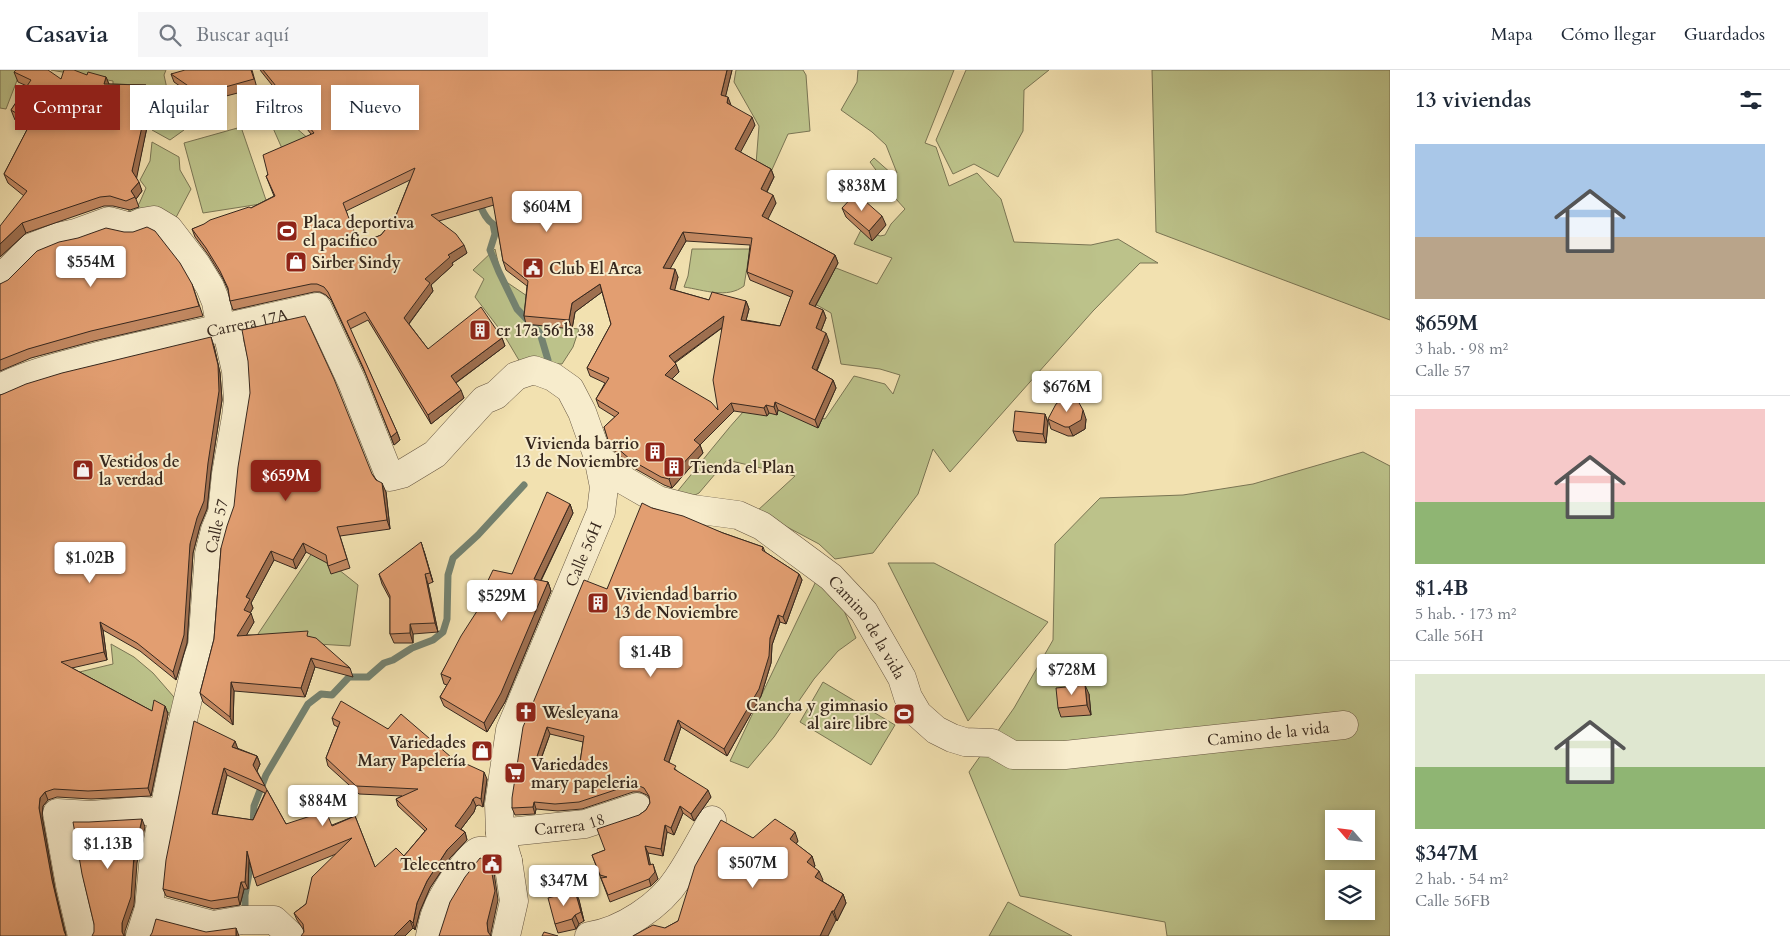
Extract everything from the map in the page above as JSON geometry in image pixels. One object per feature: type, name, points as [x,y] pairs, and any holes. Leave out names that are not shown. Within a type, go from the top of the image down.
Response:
[{"type":"street","name":"Calle 57","points":[[0,279],[32,247],[109,221],[131,227],[142,222],[154,220],[168,229],[196,264],[210,288],[216,302],[219,319],[228,336],[236,371],[238,400],[236,417],[226,474],[222,513],[214,530],[209,554],[202,646],[177,745],[153,866],[149,908],[140,936]]},
{"type":"street","name":"Carrera 17A","points":[[0,388],[20,378],[139,345],[317,307],[352,382],[390,478]]},
{"type":"street","name":"Calle 56H","points":[[390,478],[402,474],[435,454],[484,400],[496,395],[516,376],[534,370],[554,377],[570,388],[582,412],[598,457],[604,487],[601,512],[510,730],[499,804],[500,833],[508,861],[514,901],[510,935]]},
{"type":"street","name":"Camino de la vida","points":[[598,457],[626,481],[658,500],[693,509],[738,515],[762,526],[831,577],[864,612],[902,678],[908,696],[918,714],[936,730],[952,738],[965,742],[992,743],[1013,755],[1065,755],[1344,725]]},
{"type":"street","name":"Carrera 18","points":[[500,833],[585,824],[636,807]]},
{"type":"street","points":[[82,936],[70,885],[57,813],[165,812]]},
{"type":"street","points":[[589,936],[624,930],[654,904],[678,879],[712,820]]},
{"type":"street","points":[[430,936],[436,912],[445,892],[471,856],[479,851],[486,851],[508,861]]},
{"type":"street","points":[[149,908],[213,925],[247,920],[274,920],[291,936]]},
{"type":"green space","points":[[0,70],[21,70],[6,109],[0,108]]},
{"type":"green space","points":[[51,70],[166,70],[164,75],[166,85],[130,85],[130,89],[120,96],[120,85],[113,85],[113,81]]},
{"type":"green space","points":[[736,70],[803,70],[806,75],[810,131],[788,134],[770,174],[756,164],[759,126],[734,82]]},
{"type":"green space","points":[[858,70],[954,70],[925,143],[936,147],[949,186],[977,173],[1001,199],[1014,242],[1091,245],[1118,239],[1158,263],[1140,263],[1093,311],[950,472],[933,449],[918,494],[873,553],[835,559],[819,544],[757,511],[795,476],[727,460],[699,493],[687,499],[672,498],[751,403],[801,410],[825,419],[854,376],[885,384],[893,394],[900,375],[880,369],[841,364],[831,313],[815,304],[815,267],[836,268],[877,284],[892,258],[854,244],[862,228],[880,236],[885,235],[891,224],[905,209],[887,193],[890,189],[870,162],[874,158],[892,174],[897,173],[886,145],[872,132],[841,110],[857,82]]},
{"type":"green space","points":[[966,70],[1049,70],[1024,90],[1023,131],[998,177],[974,164],[953,174],[936,140]]},
{"type":"green space","points":[[1152,70],[1390,70],[1390,320],[1156,232]]},
{"type":"green space","points":[[237,128],[237,130],[242,130],[267,203],[203,213],[184,143]]},
{"type":"green space","points":[[152,130],[184,130],[170,140]]},
{"type":"green space","points":[[274,130],[298,130],[310,140],[284,153]]},
{"type":"green space","points":[[152,142],[179,157],[180,170],[191,189],[171,227],[126,219],[130,207],[139,204],[146,188],[140,180],[150,161]]},
{"type":"green space","points":[[495,249],[502,279],[530,298],[527,324],[579,329],[573,347],[562,364],[520,362],[504,335],[475,297],[484,279],[473,270]]},
{"type":"green space","points":[[692,249],[750,249],[744,286],[737,290],[723,293],[684,287],[688,276]]},
{"type":"green space","points":[[1363,452],[1390,466],[1390,936],[1167,936],[1165,922],[1020,896],[969,772],[1014,708],[1053,640],[1055,544],[1100,498],[1183,495],[1253,484]]},
{"type":"green space","points":[[314,550],[358,585],[350,646],[254,640]]},
{"type":"green space","points":[[888,563],[934,563],[1048,622],[968,721]]},
{"type":"green space","points":[[817,579],[845,606],[845,613],[856,638],[838,651],[814,679],[774,737],[748,768],[730,761]]},
{"type":"green space","points":[[111,644],[134,657],[153,673],[180,704],[174,715],[154,706],[150,727],[71,674],[113,664]]},
{"type":"green space","points":[[823,682],[895,725],[871,765],[800,722]]},
{"type":"green space","points":[[1008,902],[1072,936],[989,936]]},
{"type":"building","points":[[16,70],[48,70],[61,79],[64,70],[74,70],[87,75],[88,72],[106,77],[104,84],[146,85],[130,85],[130,130],[141,130],[132,171],[139,182],[131,191],[135,197],[126,201],[110,196],[100,197],[22,223],[0,244],[0,226],[27,191],[4,174],[27,130],[120,130],[120,85],[28,85],[31,80],[14,72]]},
{"type":"building","points":[[185,70],[251,70],[254,79],[227,86],[187,85],[171,74]]},
{"type":"building","points":[[263,70],[727,70],[721,95],[728,97],[727,103],[752,117],[735,149],[771,169],[761,189],[773,195],[762,216],[835,255],[809,304],[823,310],[816,328],[826,333],[812,368],[833,380],[815,420],[775,402],[774,407],[766,405],[764,408],[731,403],[694,440],[700,445],[669,479],[661,477],[631,460],[608,440],[604,427],[619,413],[596,399],[609,378],[587,368],[611,324],[600,284],[572,303],[569,320],[524,316],[528,281],[503,261],[492,197],[431,215],[456,234],[464,245],[448,255],[450,257],[425,279],[430,283],[404,318],[428,349],[481,307],[502,338],[451,376],[461,390],[428,415],[365,312],[347,321],[397,432],[391,437],[363,367],[324,287],[311,284],[230,301],[228,288],[220,271],[192,229],[210,220],[249,207],[251,208],[275,196],[266,176],[268,175],[263,155],[314,133],[312,130],[321,130],[321,85],[275,85]],"holes":[[[415,168],[395,218],[381,235],[359,244],[343,203]],[[683,232],[752,238],[747,272],[793,291],[780,326],[741,320],[746,301],[712,292],[709,300],[670,289],[675,269],[663,268]],[[724,316],[713,380],[718,410],[711,402],[665,375],[676,364],[669,356]]]},
{"type":"building","points":[[15,104],[15,112],[11,110]]},
{"type":"building","points":[[856,193],[882,216],[869,231],[842,208]]},
{"type":"building","points":[[147,227],[155,231],[180,263],[192,284],[199,306],[91,331],[28,349],[0,360],[0,284],[8,280],[37,251],[59,242],[78,238],[106,228],[133,232]]},
{"type":"building","points":[[305,316],[334,379],[372,474],[376,480],[382,483],[387,520],[337,527],[347,559],[328,566],[326,555],[303,543],[293,560],[271,551],[246,597],[250,599],[244,610],[251,613],[237,636],[308,631],[307,636],[316,638],[350,668],[311,658],[301,688],[231,682],[230,717],[200,693],[214,639],[221,548],[234,506],[238,467],[250,393],[248,361],[242,330]]},
{"type":"building","points":[[211,337],[218,365],[219,391],[204,501],[190,544],[184,635],[173,672],[137,643],[100,622],[104,652],[61,662],[152,711],[154,700],[165,706],[148,788],[88,791],[54,789],[45,792],[40,798],[39,808],[52,880],[66,936],[0,936],[0,395],[26,384],[62,373]]},
{"type":"building","points":[[1064,398],[1078,401],[1083,410],[1081,420],[1069,427],[1048,419],[1056,404]]},
{"type":"building","points":[[1015,411],[1045,414],[1043,434],[1013,431]]},
{"type":"building","points":[[547,492],[570,504],[534,579],[548,582],[501,693],[484,723],[440,697],[451,678],[441,674],[461,636],[488,594],[483,591],[493,570],[512,574]]},
{"type":"building","points":[[642,503],[652,508],[683,516],[763,547],[762,550],[799,574],[783,617],[778,615],[770,638],[769,656],[759,689],[724,749],[678,720],[664,760],[676,766],[674,769],[708,790],[691,814],[680,806],[671,828],[665,825],[661,849],[645,846],[649,865],[653,864],[655,872],[649,879],[608,895],[601,878],[607,877],[600,875],[592,855],[605,850],[597,829],[639,815],[646,810],[650,803],[649,796],[644,788],[630,785],[579,802],[555,804],[534,802],[533,807],[512,808],[523,727],[584,580],[607,589]],"holes":[[[547,727],[584,736],[579,769],[534,765]]]},
{"type":"building","points":[[421,542],[430,573],[425,574],[435,623],[410,624],[410,633],[390,634],[390,596],[379,574]]},
{"type":"building","points":[[1085,685],[1087,705],[1058,708],[1056,688]]},
{"type":"building","points":[[341,701],[388,729],[401,714],[451,757],[484,772],[481,799],[476,797],[473,799],[455,826],[465,832],[447,850],[427,881],[417,903],[413,923],[410,920],[394,936],[301,936],[304,932],[303,924],[294,913],[306,904],[312,877],[352,838],[254,878],[247,851],[245,882],[241,882],[238,897],[211,901],[163,889],[166,860],[194,721],[235,741],[232,747],[257,756],[253,765],[265,786],[224,768],[212,814],[253,820],[267,790],[286,824],[326,811],[332,826],[355,816],[375,867],[396,848],[404,856],[427,829],[396,799],[418,789],[356,786],[326,758],[340,722],[332,718]]},
{"type":"building","points":[[142,819],[134,855],[131,897],[122,923],[124,936],[92,936],[94,924],[82,874],[73,822]]},
{"type":"building","points":[[775,819],[795,832],[790,839],[812,856],[807,862],[819,871],[815,877],[843,894],[820,936],[633,936],[653,925],[665,928],[678,921],[695,866],[721,820],[753,838]]},
{"type":"building","points":[[480,858],[490,862],[495,891],[487,923],[488,932],[491,936],[439,936],[450,902],[465,877]]},
{"type":"building","points":[[575,891],[581,912],[572,919],[555,924],[548,898]]},
{"type":"building","points":[[156,919],[206,932],[236,928],[236,936],[150,936]]},
{"type":"building","points":[[544,932],[558,936],[542,936]]},
{"type":"waterway","points":[[478,201],[486,217],[493,224],[495,234],[490,250],[499,272],[517,309],[540,333],[548,360]]},
{"type":"waterway","points":[[253,826],[254,806],[266,775],[308,704],[321,694],[332,695],[349,677],[368,677],[384,663],[393,660],[412,648],[433,640],[443,632],[447,619],[448,575],[453,558],[478,535],[524,485]]},
{"type":"waterway","points":[[245,915],[245,895],[252,857]]},
{"type":"place","name":"Placa deportiva el pacifico","points":[[287,231]]},
{"type":"place","name":"Sirber Sindy","points":[[296,262]]},
{"type":"place","name":"Club El Arca","points":[[533,268]]},
{"type":"place","name":"cr 17a 56 h 38","points":[[480,330]]},
{"type":"place","name":"Vivienda barrio 13 de Noviembre","points":[[655,452]]},
{"type":"place","name":"Tienda el Plan","points":[[674,467]]},
{"type":"place","name":"Vestidos de la verdad","points":[[83,470]]},
{"type":"place","name":"Viviendad barrio 13 de Noviembre","points":[[598,603]]},
{"type":"place","name":"Wesleyana","points":[[526,712]]},
{"type":"place","name":"Cancha y gimnasio al aire libre","points":[[904,714]]},
{"type":"place","name":"Variedades Mary Papelería","points":[[482,751]]},
{"type":"place","name":"Variedades mary papeleria","points":[[515,773]]},
{"type":"place","name":"Telecentro","points":[[492,864]]}]
